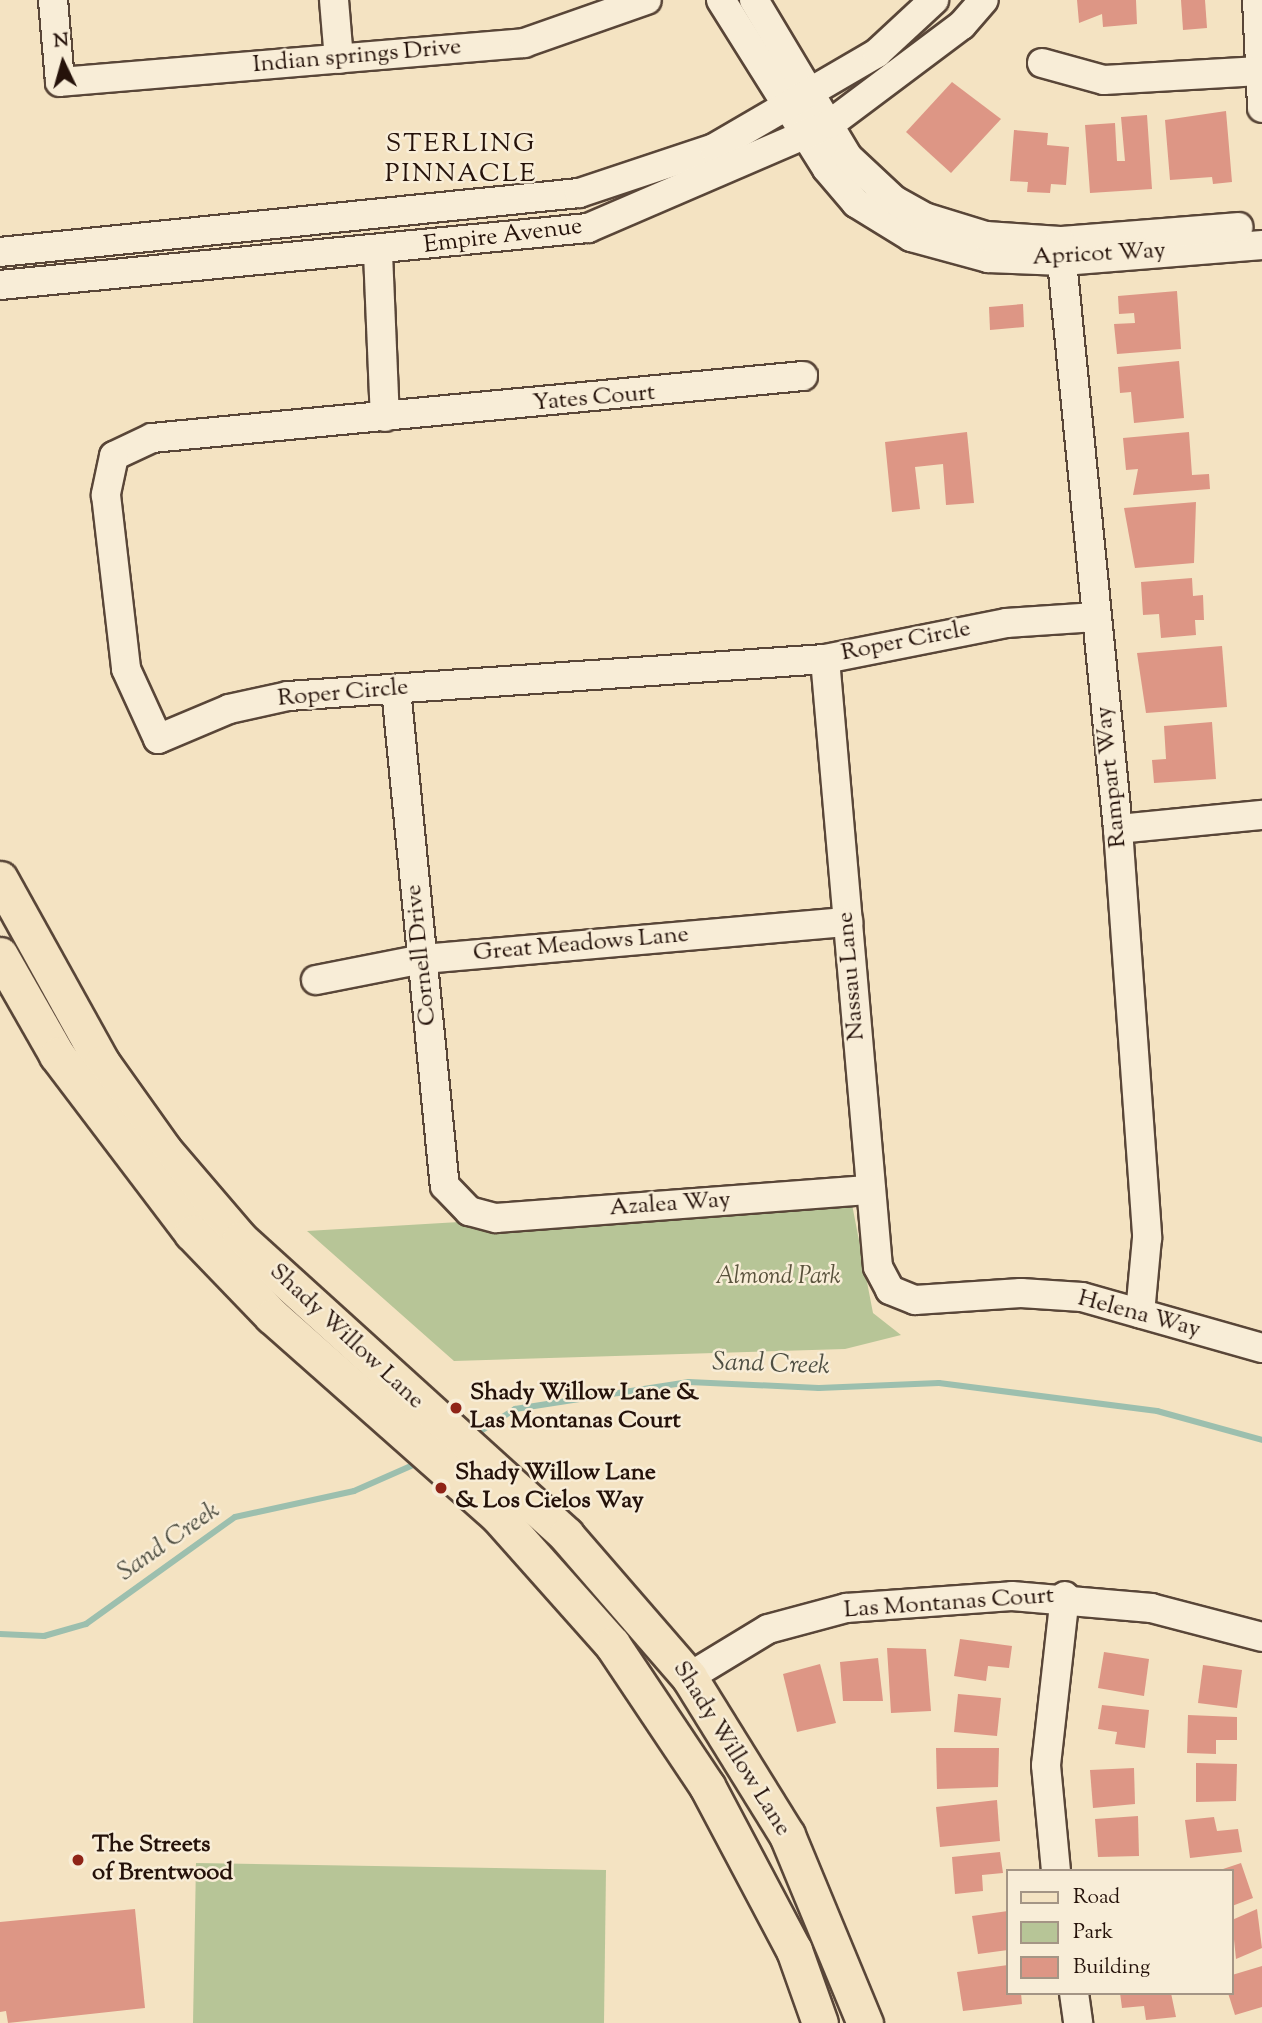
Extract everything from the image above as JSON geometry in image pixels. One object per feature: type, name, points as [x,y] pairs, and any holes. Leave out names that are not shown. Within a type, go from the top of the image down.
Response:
[{"type":"main road","name":"Shady Willow Lane","points":[[0,879],[9,919],[103,1063],[164,1150],[240,1238],[430,1414],[612,1644],[662,1716],[770,1901],[820,2023]]},
{"type":"main road","name":"Shady Willow Lane","points":[[0,955],[65,1066],[192,1233],[400,1432],[566,1535],[689,1678],[787,1835],[865,2023]]},
{"type":"street","name":"Indian springs Drive","points":[[53,0],[60,82],[524,43],[647,0]]},
{"type":"street","points":[[334,0],[339,59]]},
{"type":"street","name":"Apricot Way","points":[[721,0],[804,138],[856,203],[911,237],[988,258],[1262,226]]},
{"type":"street","name":"Apricot Way","points":[[754,0],[830,124],[868,179],[927,218],[986,236],[1062,251],[1262,245]]},
{"type":"street","name":"Empire Avenue","points":[[0,252],[579,193],[663,169],[812,95],[877,53],[934,0]]},
{"type":"street","name":"Empire Avenue","points":[[0,285],[378,253],[588,229],[804,138],[830,124],[962,25],[984,0]]},
{"type":"street","points":[[1257,0],[1262,108]]},
{"type":"street","points":[[1042,63],[1104,80],[1260,71]]},
{"type":"street","name":"Rampart Way","points":[[1062,251],[1118,828],[1147,1238],[1140,1314]]},
{"type":"street","points":[[378,253],[385,417]]},
{"type":"street","name":"Yates Court","points":[[385,417],[803,376]]},
{"type":"street","name":"Roper Circle","points":[[385,417],[152,438],[114,456],[106,495],[126,669],[158,738],[229,709],[276,698],[825,659],[980,627],[1096,617]]},
{"type":"street","name":"Nassau Lane","points":[[825,659],[878,1267],[890,1290]]},
{"type":"street","name":"Cornell Drive","points":[[397,689],[445,1186],[469,1211]]},
{"type":"street","points":[[1118,828],[1262,815]]},
{"type":"street","name":"Great Meadows Lane","points":[[316,980],[353,968],[423,959],[848,922]]},
{"type":"street","name":"Azalea Way","points":[[469,1211],[496,1218],[871,1190]]},
{"type":"street","name":"Helena Way","points":[[890,1290],[915,1300],[1021,1293],[1082,1297],[1262,1348]]},
{"type":"street","points":[[1056,1869],[1046,1765],[1065,1596]]},
{"type":"street","name":"Las Montanas Court","points":[[689,1678],[768,1629],[846,1608],[1065,1596],[1151,1608],[1262,1637]]},
{"type":"street","points":[[1074,1995],[1078,2023]]},
{"type":"green space","name":"Almond Park","points":[[851,1199],[873,1313],[901,1335],[845,1349],[454,1361],[307,1231]]},
{"type":"green space","points":[[196,1863],[606,1870],[604,2023],[193,2023]]},
{"type":"building","points":[[1077,0],[1136,0],[1137,24],[1103,27],[1102,14],[1079,23]]},
{"type":"building","points":[[1181,0],[1205,0],[1207,28],[1183,30]]},
{"type":"building","points":[[952,82],[1001,119],[951,173],[906,132]]},
{"type":"building","points":[[1226,111],[1232,182],[1213,184],[1212,177],[1170,180],[1165,120]]},
{"type":"building","points":[[1147,115],[1152,189],[1090,193],[1085,125],[1115,123],[1117,161],[1125,161],[1121,117]]},
{"type":"building","points":[[1014,130],[1048,133],[1047,145],[1069,147],[1066,185],[1051,184],[1050,193],[1027,192],[1028,182],[1010,181]]},
{"type":"building","points":[[1177,291],[1181,349],[1117,354],[1114,324],[1135,323],[1134,313],[1119,314],[1118,296]]},
{"type":"building","points":[[1023,304],[1024,327],[990,330],[989,307]]},
{"type":"building","points":[[1179,361],[1184,418],[1134,423],[1131,392],[1120,393],[1118,367]]},
{"type":"building","points":[[967,432],[974,503],[946,505],[943,464],[915,467],[920,509],[892,512],[885,442]]},
{"type":"building","points":[[1189,432],[1192,475],[1209,474],[1210,489],[1133,495],[1138,469],[1126,470],[1123,438]]},
{"type":"building","points":[[1196,502],[1194,563],[1135,568],[1124,508]]},
{"type":"building","points":[[1192,578],[1193,596],[1203,595],[1204,620],[1195,620],[1196,635],[1161,638],[1159,614],[1143,615],[1141,582]]},
{"type":"building","points":[[1222,646],[1227,707],[1146,713],[1137,653]]},
{"type":"building","points":[[1212,722],[1216,779],[1154,783],[1152,760],[1166,759],[1164,726]]},
{"type":"building","points":[[960,1639],[1012,1646],[1009,1668],[988,1666],[986,1681],[954,1676]]},
{"type":"building","points":[[887,1648],[926,1649],[931,1711],[891,1713]]},
{"type":"building","points":[[1104,1652],[1149,1659],[1144,1696],[1098,1688]]},
{"type":"building","points":[[878,1658],[883,1701],[843,1701],[840,1662]]},
{"type":"building","points":[[820,1664],[836,1723],[797,1732],[783,1674]]},
{"type":"building","points":[[1203,1665],[1242,1670],[1237,1708],[1198,1703]]},
{"type":"building","points":[[958,1694],[1001,1698],[997,1736],[954,1732]]},
{"type":"building","points":[[1102,1705],[1149,1710],[1145,1748],[1115,1744],[1117,1732],[1098,1729]]},
{"type":"building","points":[[1188,1715],[1237,1717],[1237,1740],[1216,1740],[1216,1754],[1187,1753]]},
{"type":"building","points":[[936,1748],[999,1748],[998,1787],[937,1789]]},
{"type":"building","points":[[1196,1763],[1237,1764],[1236,1801],[1196,1802]]},
{"type":"building","points":[[1134,1768],[1135,1804],[1093,1808],[1090,1770]]},
{"type":"building","points":[[997,1800],[1000,1841],[940,1847],[936,1807]]},
{"type":"building","points":[[1138,1816],[1139,1856],[1098,1857],[1095,1819]]},
{"type":"building","points":[[1214,1817],[1217,1831],[1238,1829],[1242,1852],[1190,1858],[1185,1820]]},
{"type":"building","points":[[1000,1852],[1003,1873],[982,1875],[983,1891],[955,1894],[952,1857]]},
{"type":"building","points":[[1241,1863],[1253,1898],[1234,1905],[1234,1869],[1223,1869]]},
{"type":"building","points":[[135,1909],[145,2008],[8,2023],[6,2011],[0,2012],[0,1922]]},
{"type":"building","points":[[1257,1909],[1262,1948],[1236,1959],[1234,1919]]},
{"type":"building","points":[[1006,1911],[1006,1950],[978,1954],[972,1916]]},
{"type":"building","points":[[1006,1965],[1006,1995],[1021,1995],[1022,2004],[963,2011],[957,1972]]},
{"type":"building","points":[[1262,1966],[1262,2007],[1235,2015],[1229,1995],[1234,1995],[1234,1974]]},
{"type":"building","points":[[1120,1995],[1171,1995],[1176,2017],[1146,2020],[1144,2006],[1122,2008]]},
{"type":"waterway","name":"Sand Creek","points":[[473,1436],[515,1409],[689,1382],[819,1388],[939,1383],[1157,1411],[1262,1440]]},
{"type":"waterway","name":"Sand Creek","points":[[0,1634],[44,1636],[86,1624],[235,1517],[354,1491],[420,1462]]},
{"type":"place","name":"Shady Willow Lane & Las Montanas Court","points":[[456,1408]]},
{"type":"place","name":"Shady Willow Lane & Los Cielos Way","points":[[441,1488]]},
{"type":"place","name":"The Streets of Brentwood","points":[[78,1860]]},
{"type":"district","name":"STERLING PINNACLE","points":[[461,160]]}]
